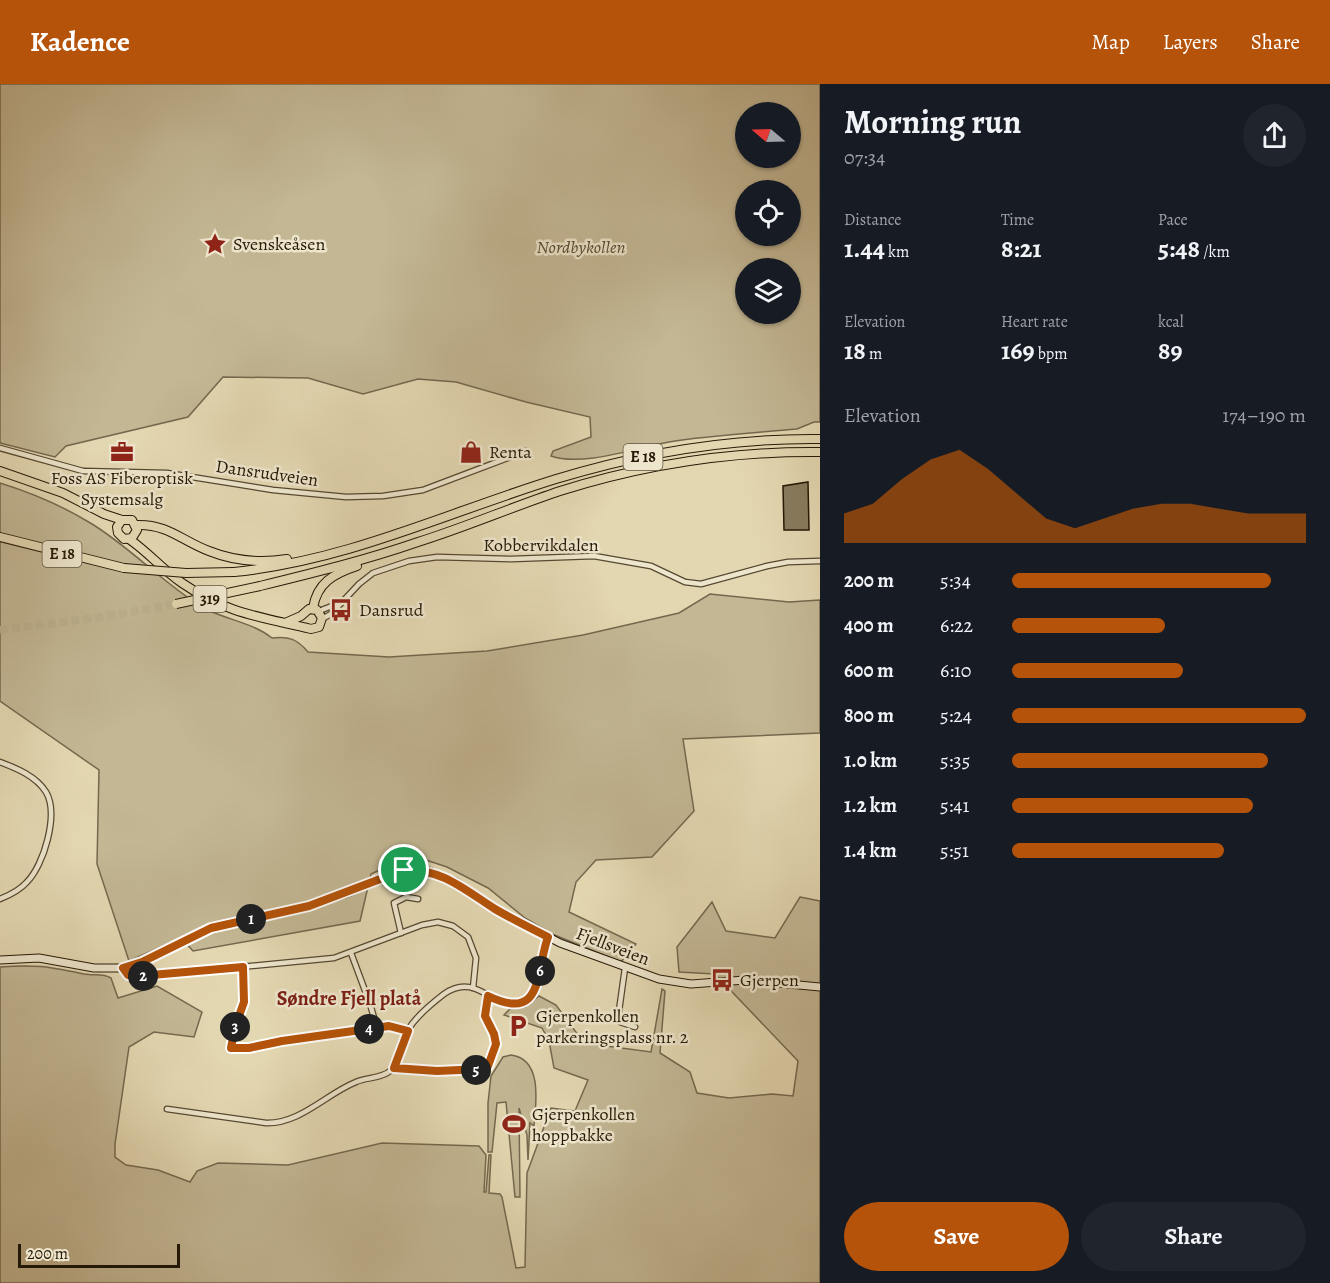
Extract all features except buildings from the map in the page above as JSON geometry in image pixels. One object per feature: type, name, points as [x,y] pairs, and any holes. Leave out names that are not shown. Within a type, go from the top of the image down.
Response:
[{"type":"highway","name":"E 18","points":[[0,537],[124,568],[186,573],[234,572],[285,565],[344,551],[411,531],[556,479],[623,461],[706,446],[820,439]]},
{"type":"highway","name":"E 18","points":[[318,613],[318,590],[331,577],[418,542],[560,491],[638,471],[728,457],[820,452]]},
{"type":"highway","name":"E 18","points":[[136,525],[159,526],[209,551],[238,559],[279,560],[344,551]]},
{"type":"highway","name":"E 18","points":[[176,604],[260,586],[418,542]]},
{"type":"main road","name":"319","points":[[0,471],[63,493],[119,524]]},
{"type":"main road","name":"319","points":[[119,524],[130,519],[136,525]]},
{"type":"main road","name":"319","points":[[119,524],[120,536],[132,537],[181,582],[213,601],[254,617],[315,629],[318,613]]},
{"type":"main road","points":[[132,537],[136,525]]},
{"type":"main road","points":[[285,623],[302,616],[306,610],[318,613]]},
{"type":"main road","points":[[302,616],[304,626]]},
{"type":"main road","name":"Fjellsveien","points":[[0,960],[39,958],[94,968],[123,968],[142,962],[211,928],[309,906],[404,870],[429,871],[442,875],[498,910],[548,937],[659,979],[680,983],[746,980],[820,987]]},
{"type":"street","name":"Dansrudveien","points":[[0,448],[82,471],[167,473],[273,490],[346,497],[383,496],[423,490],[526,451]]},
{"type":"street","name":"Kobbervikdalen","points":[[318,613],[331,614],[359,584],[373,573],[409,561],[437,557],[512,559],[594,556],[651,566],[685,582],[701,584],[767,566],[788,562],[820,561]]},
{"type":"street","name":"Kobbervikdalen","points":[[318,613],[340,603]]},
{"type":"street","points":[[0,762],[40,784],[46,792],[51,809],[50,825],[39,868],[18,891],[0,899]]},
{"type":"street","points":[[401,933],[394,903],[406,897],[418,899]]},
{"type":"street","points":[[123,968],[128,975],[140,976],[334,958],[434,922],[449,924],[464,933],[476,953],[473,988]]},
{"type":"street","points":[[167,1109],[257,1122],[281,1122],[294,1118],[350,1084],[384,1075],[394,1068],[408,1031],[416,1019],[450,990],[460,986],[473,988],[512,1004],[523,1003],[532,998],[537,987],[548,937]]},
{"type":"street","points":[[351,953],[377,1028]]},
{"type":"street","points":[[243,967],[244,1002],[235,1027],[231,1048],[249,1048],[389,1026],[408,1031]]},
{"type":"street","points":[[625,968],[618,1018],[624,1024],[635,1027]]},
{"type":"street","points":[[394,1068],[437,1071],[486,1068],[496,1044],[485,1016],[488,996]]},
{"type":"green space","name":"Nordbykollen","points":[[0,84],[820,84],[820,422],[797,429],[669,442],[593,458],[564,459],[551,456],[553,451],[591,437],[590,417],[456,382],[418,379],[363,394],[308,378],[223,377],[188,417],[66,446],[55,457],[0,443]]},
{"type":"green space","points":[[0,483],[47,500],[92,524],[202,607],[256,628],[272,638],[292,639],[308,652],[389,657],[487,651],[583,635],[679,613],[710,594],[789,602],[820,600],[820,733],[683,739],[694,811],[652,857],[596,860],[576,882],[569,912],[636,944],[621,962],[552,934],[525,918],[488,888],[447,867],[411,855],[371,874],[360,921],[193,951],[181,938],[129,961],[97,864],[99,770],[0,701]]},
{"type":"green space","points":[[800,897],[820,901],[820,1283],[0,1283],[0,967],[42,967],[105,976],[111,978],[118,998],[157,986],[202,1012],[194,1037],[154,1032],[129,1047],[115,1144],[115,1157],[126,1165],[158,1170],[190,1182],[197,1171],[218,1163],[288,1165],[382,1143],[479,1146],[486,1155],[484,1192],[486,1192],[489,1155],[491,1155],[489,1193],[500,1194],[502,1197],[516,1268],[525,1267],[527,1173],[551,1108],[575,1111],[588,1080],[554,1068],[549,1041],[542,1028],[504,1015],[510,1009],[525,1007],[539,996],[556,1005],[584,1043],[651,1052],[662,989],[665,991],[660,1053],[690,1072],[697,1093],[729,1098],[772,1094],[793,1096],[798,1061],[715,974],[679,972],[677,947],[712,902],[726,931],[775,938]]},
{"type":"green space","name":"Gjerpenkollen hoppbakke","points":[[511,1055],[521,1058],[528,1065],[533,1073],[536,1094],[534,1126],[530,1123],[528,1160],[527,1135],[519,1108],[520,1197],[515,1197],[506,1102],[497,1103],[492,1152],[488,1152],[488,1103],[491,1076],[503,1057]]},
{"type":"tunnel","points":[[0,630],[94,618],[176,604]]},
{"type":"place","name":"Svenskeåsen","points":[[215,244]]},
{"type":"place","name":"Foss AS Fiberoptisk Systemsalg","points":[[122,452]]},
{"type":"place","name":"Renta","points":[[471,452]]},
{"type":"place","name":"Dansrud","points":[[341,610]]},
{"type":"place","name":"Gjerpen","points":[[722,980]]},
{"type":"place","name":"Gjerpenkollen parkeringsplass nr. 2","points":[[518,1026]]},
{"type":"place","name":"Gjerpenkollen hoppbakke","points":[[514,1124]]},
{"type":"district","name":"Søndre Fjell platå","points":[[349,998]]},
{"type":"route","points":[[404,870],[429,871],[442,875],[525,926],[548,937],[537,987],[532,998],[523,1003],[512,1004],[503,1003],[488,996],[484,1010],[485,1016],[496,1039],[496,1044],[488,1066],[483,1069],[437,1071],[394,1068],[408,1031],[389,1026],[249,1048],[231,1048],[235,1027],[244,1002],[243,967],[149,976],[128,975],[123,968],[142,962],[211,928],[309,906],[404,870]]}]
